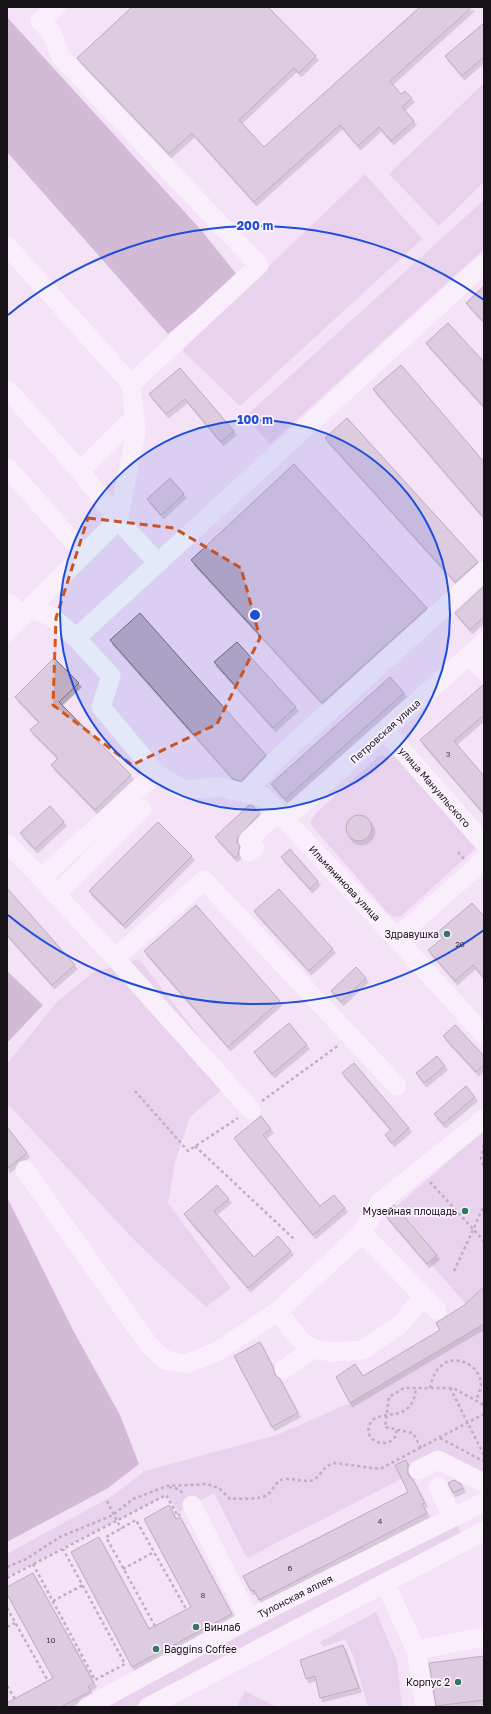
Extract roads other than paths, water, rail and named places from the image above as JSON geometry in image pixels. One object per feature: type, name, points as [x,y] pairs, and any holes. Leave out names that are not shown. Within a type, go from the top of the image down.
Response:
[{"type":"street","points":[[56,7],[40,21],[52,33],[60,56],[259,265],[131,384]]},
{"type":"street","points":[[7,246],[131,384],[136,432],[118,520],[7,632]]},
{"type":"street","points":[[7,602],[26,612],[51,616],[76,638],[484,264]]},
{"type":"street","points":[[7,389],[80,471],[118,520],[158,563]]},
{"type":"street","points":[[80,471],[135,417]]},
{"type":"street","points":[[7,467],[84,554]]},
{"type":"street","points":[[244,793],[282,754],[484,571]]},
{"type":"street","name":"Ильмянинова улица","points":[[76,638],[111,676],[101,707],[156,773],[184,790],[219,787],[264,797],[396,938],[484,1035]]},
{"type":"street","name":"Петровская улица","points":[[249,852],[255,847],[248,840],[282,816],[385,730],[484,642]]},
{"type":"street","points":[[470,655],[484,671]]},
{"type":"street","name":"улица Мануильского","points":[[385,730],[484,843]]},
{"type":"street","points":[[41,878],[156,773]]},
{"type":"street","points":[[56,895],[142,809]]},
{"type":"street","points":[[7,843],[115,958],[251,1110]]},
{"type":"street","points":[[396,938],[484,860]]},
{"type":"street","points":[[115,958],[204,880],[397,1086]]},
{"type":"street","points":[[25,1170],[148,1344],[165,1360],[186,1364],[218,1352],[278,1312],[362,1233],[380,1202],[484,1119]]},
{"type":"street","points":[[362,1233],[437,1310]]},
{"type":"street","points":[[278,1312],[298,1338],[313,1349],[333,1352],[363,1350],[401,1324],[423,1296]]},
{"type":"street","points":[[284,1368],[313,1349]]},
{"type":"street","points":[[424,1467],[438,1460],[484,1483]]},
{"type":"street","points":[[438,1487],[452,1517]]},
{"type":"street","name":"Тулонская аллея","points":[[87,1707],[186,1645],[250,1619],[484,1502]]},
{"type":"street","points":[[192,1506],[250,1619]]},
{"type":"street","points":[[148,1707],[484,1531]]},
{"type":"street","points":[[385,1583],[416,1650],[425,1707]]},
{"type":"street","points":[[416,1650],[484,1637]]},
{"type":"place","name":"Здравушка","points":[[447,934]]},
{"type":"place","name":"Музейная площадь","points":[[465,1211]]},
{"type":"place","name":"Винлаб","points":[[196,1627]]},
{"type":"place","name":"Baggins Coffee","points":[[156,1649]]},
{"type":"place","name":"Корпус 2","points":[[458,1682]]}]
